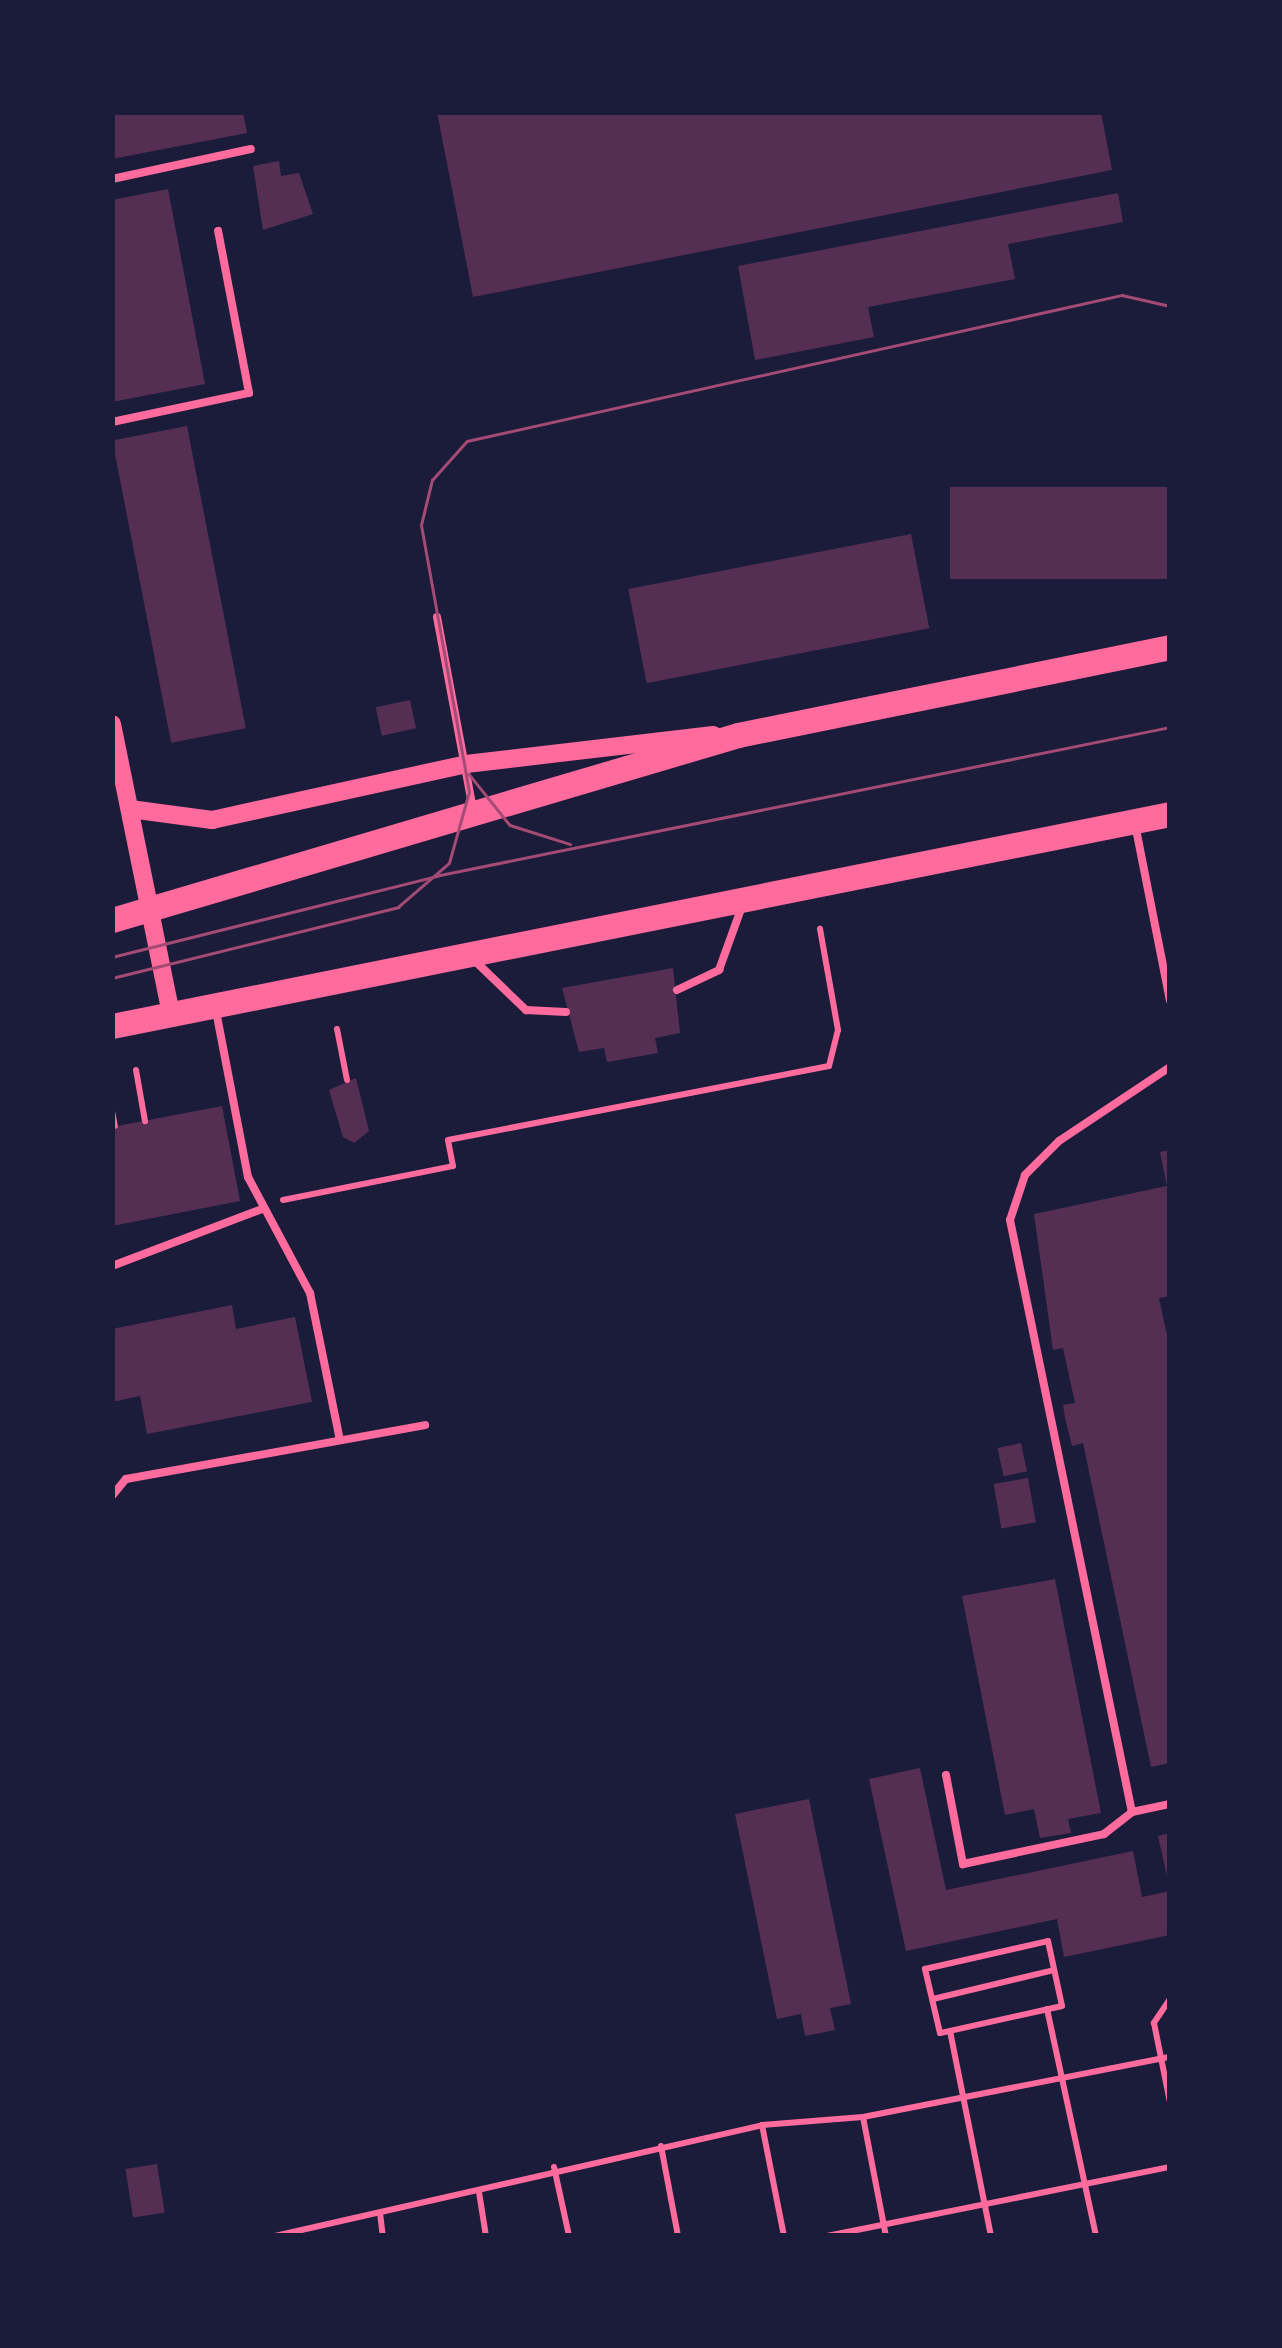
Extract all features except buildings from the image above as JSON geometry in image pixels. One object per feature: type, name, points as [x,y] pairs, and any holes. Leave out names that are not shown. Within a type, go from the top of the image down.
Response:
[{"type":"main road","points":[[112,920],[150,913],[738,734],[1170,647]]},
{"type":"main road","points":[[112,1026],[1170,814]]},
{"type":"street","points":[[112,724],[171,1014]]},
{"type":"street","points":[[130,809],[212,820],[465,764],[738,734]]},
{"type":"lane","points":[[112,180],[251,149]]},
{"type":"lane","points":[[112,422],[249,393],[218,231]]},
{"type":"lane","points":[[437,617],[474,814]]},
{"type":"lane","points":[[1134,821],[1170,1001]]},
{"type":"lane","points":[[677,990],[718,970],[743,900]]},
{"type":"lane","points":[[470,956],[514,1003],[566,1012]]},
{"type":"lane","points":[[215,1006],[262,1208],[310,1293],[340,1440]]},
{"type":"lane","points":[[1132,1812],[1010,1220],[1024,1175],[1058,1141],[1170,1068]]},
{"type":"lane","points":[[112,1266],[262,1208]]},
{"type":"lane","points":[[112,1496],[126,1479],[425,1425]]},
{"type":"lane","points":[[946,1775],[963,1864],[1104,1834],[1132,1812],[1170,1804]]},
{"type":"path","points":[[262,1208],[454,1166],[448,1140],[829,1066],[838,1030],[820,928]]},
{"type":"path","points":[[337,1029],[347,1080]]},
{"type":"path","points":[[136,1070],[145,1120]]},
{"type":"path","points":[[112,1111],[116,1126]]},
{"type":"path","points":[[1048,1941],[1054,1970],[1062,2006],[940,2033],[926,1968],[1048,1941]]},
{"type":"path","points":[[933,1999],[1054,1970]]},
{"type":"path","points":[[1170,1998],[1154,2022],[1165,2057],[1170,2102]]},
{"type":"path","points":[[1047,2009],[1096,2236]]},
{"type":"path","points":[[950,2030],[991,2236]]},
{"type":"path","points":[[274,2235],[479,2192],[554,2168],[661,2146],[762,2126],[863,2117],[1165,2057]]},
{"type":"path","points":[[863,2117],[886,2236]]},
{"type":"path","points":[[762,2126],[784,2236]]},
{"type":"path","points":[[661,2146],[678,2236]]},
{"type":"path","points":[[827,2236],[1170,2166]]},
{"type":"path","points":[[554,2168],[568,2236]]},
{"type":"path","points":[[479,2192],[486,2236]]},
{"type":"path","points":[[380,2213],[384,2236]]},
{"type":"tram line","points":[[112,978],[398,907],[449,863],[469,792],[421,525],[432,480],[467,441],[1122,295],[1170,306]]},
{"type":"tram line","points":[[112,957],[440,875],[1170,727]]},
{"type":"tram line","points":[[469,774],[510,825],[570,844]]}]
